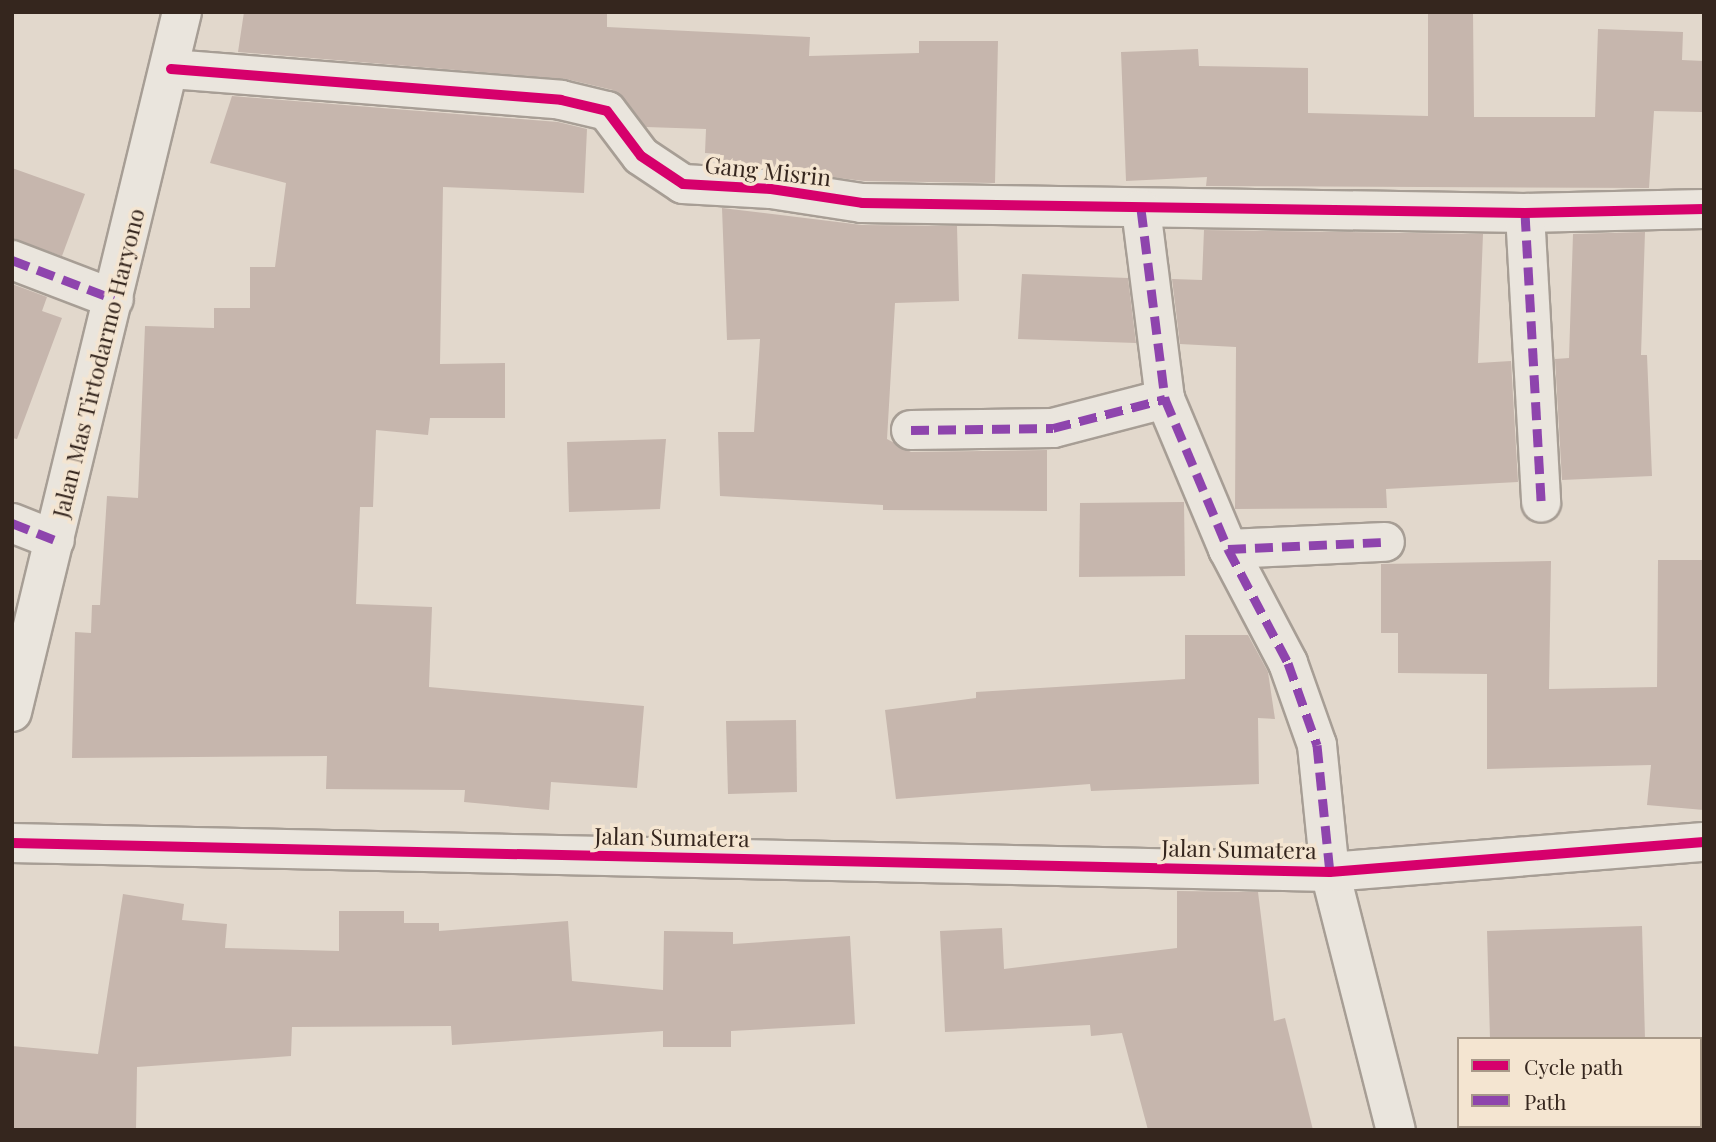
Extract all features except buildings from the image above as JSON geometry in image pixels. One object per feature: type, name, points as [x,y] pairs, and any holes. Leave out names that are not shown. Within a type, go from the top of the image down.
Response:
[{"type":"street","name":"Jalan Mas Tirtodarmo Haryono","points":[[12,712],[171,69],[182,12]]},
{"type":"street","name":"Gang Misrin","points":[[171,69],[561,100],[607,111],[641,156],[683,184],[771,189],[862,203],[1525,213],[1704,209]]},
{"type":"street","points":[[1141,209],[1165,399],[1228,549],[1288,663],[1317,744],[1331,872],[1704,842]]},
{"type":"street","points":[[1525,213],[1541,503]]},
{"type":"street","points":[[12,260],[114,299]]},
{"type":"street","points":[[911,429],[1053,428],[1165,399]]},
{"type":"street","points":[[12,523],[55,540]]},
{"type":"street","points":[[1228,549],[1385,542]]},
{"type":"street","name":"Jalan Sumatera","points":[[12,843],[1331,872],[1396,1130]]},
{"type":"marked path","points":[[1141,209],[1165,399],[1228,549],[1288,663],[1317,745],[1330,872]]},
{"type":"marked path","points":[[1525,213],[1541,503]]},
{"type":"marked path","points":[[12,260],[114,299]]},
{"type":"marked path","points":[[911,430],[1053,428],[1165,399]]},
{"type":"marked path","points":[[12,523],[55,540]]},
{"type":"marked path","points":[[1228,549],[1385,542]]},
{"type":"cycle path","points":[[171,69],[561,100],[607,111],[641,156],[683,184],[771,189],[862,203],[1525,213],[1704,209]]},
{"type":"cycle path","points":[[12,843],[1330,872],[1704,842]]}]
